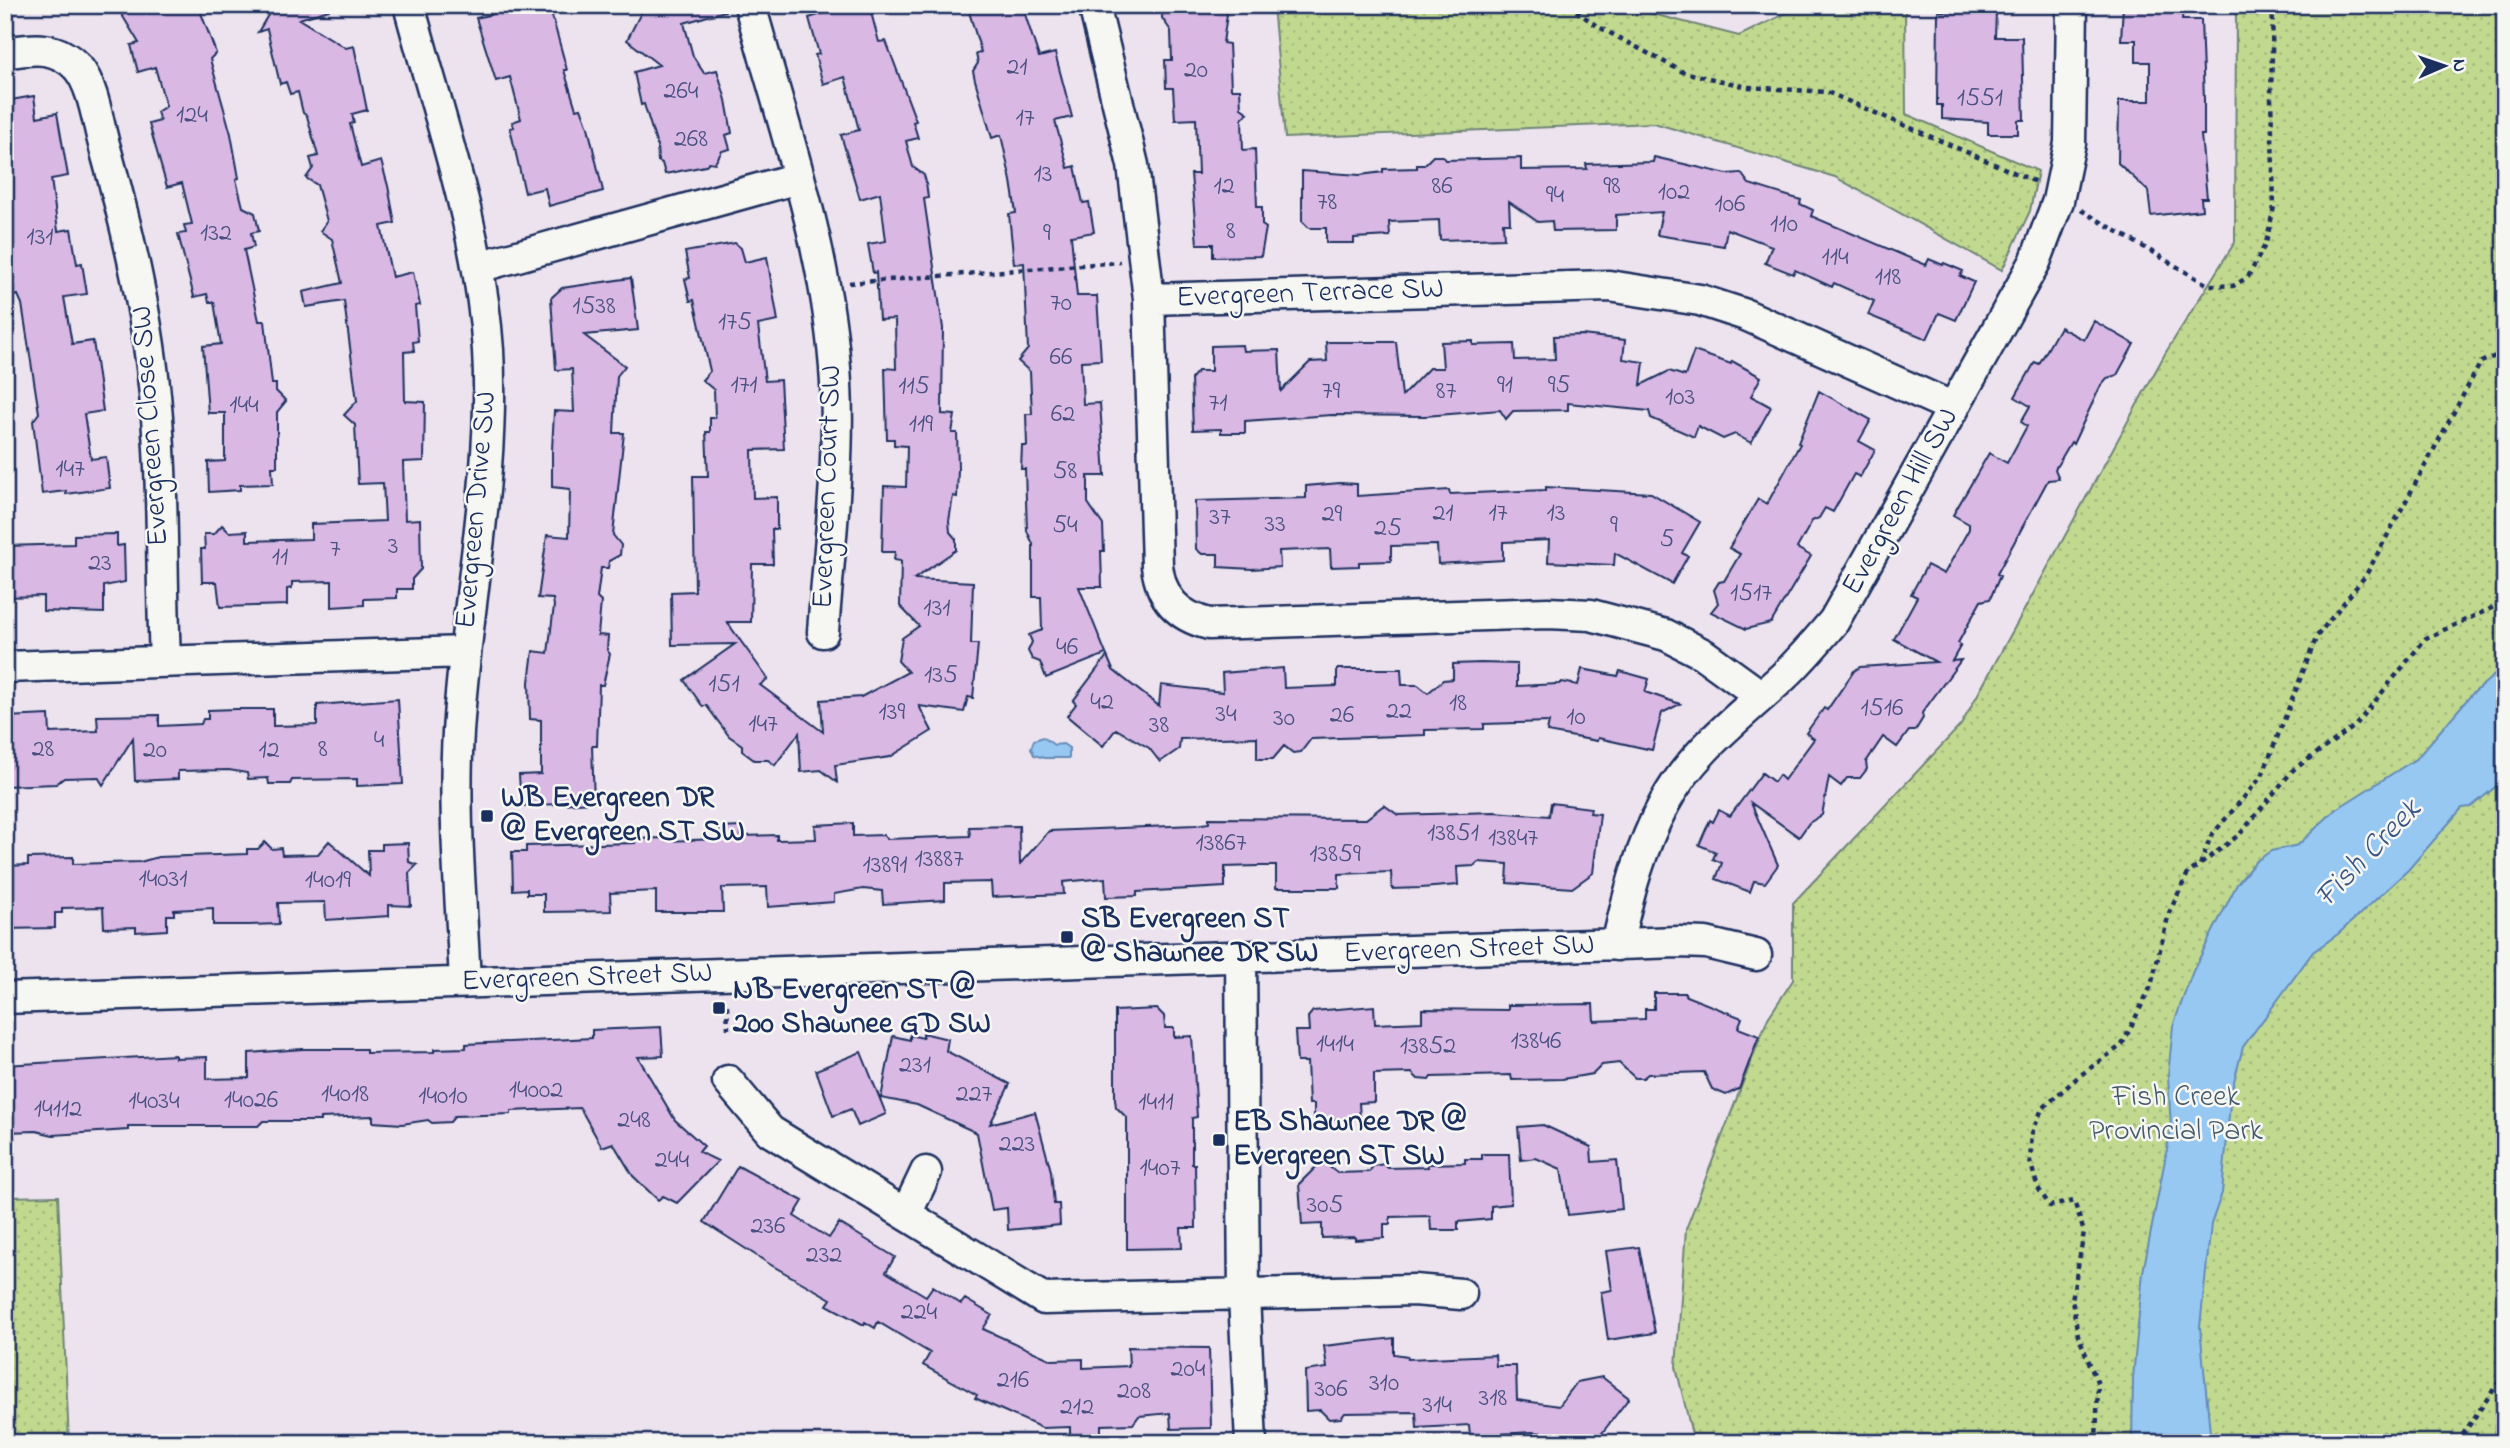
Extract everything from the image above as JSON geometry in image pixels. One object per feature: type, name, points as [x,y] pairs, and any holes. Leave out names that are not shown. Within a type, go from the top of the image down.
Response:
[{"type":"street","name":"Evergreen Drive SW","points":[[409,5],[465,209],[478,267],[488,348],[489,443],[458,721],[457,807],[466,982]]},
{"type":"street","name":"Evergreen Court SW","points":[[750,5],[798,178],[824,285],[836,383],[834,498],[823,632]]},
{"type":"street","points":[[1094,5],[1133,165],[1149,299]]},
{"type":"street","name":"Evergreen Hill SW","points":[[1617,945],[1631,884],[1664,802],[1735,716],[1802,659],[1834,621],[2035,262],[2058,201],[2070,143],[2072,5]]},
{"type":"street","name":"Evergreen Close SW","points":[[5,53],[36,47],[49,49],[64,55],[80,71],[111,169],[137,273],[153,377],[165,661]]},
{"type":"street","points":[[478,267],[798,178]]},
{"type":"street","name":"Evergreen Terrace SW","points":[[1761,696],[1703,654],[1666,635],[1600,616],[1548,613],[1209,624],[1177,611],[1164,594],[1157,566],[1149,299],[1609,286],[1656,291],[1700,300],[1746,315],[1954,408]]},
{"type":"street","points":[[5,667],[465,652]]},
{"type":"street","name":"Evergreen Street SW","points":[[5,998],[1617,945],[1706,943],[1756,955]]},
{"type":"street","points":[[1241,957],[1244,1296],[1251,1443]]},
{"type":"street","points":[[728,1081],[770,1131],[1044,1299],[1415,1290],[1461,1294]]},
{"type":"street","points":[[905,1214],[926,1172]]},
{"type":"path","points":[[1568,5],[1597,26],[1683,72],[1748,87],[1827,92],[2040,183]]},
{"type":"path","points":[[2076,208],[2208,285],[2233,286],[2248,277],[2258,262],[2273,224],[2273,5]]},
{"type":"path","points":[[824,285],[1145,260]]},
{"type":"path","points":[[2200,865],[2211,836],[2262,776],[2317,636],[2366,575],[2481,362],[2505,352]]},
{"type":"path","points":[[2096,1443],[2098,1384],[2078,1335],[2072,1300],[2084,1232],[2074,1201],[2050,1206],[2038,1188],[2030,1161],[2032,1133],[2042,1109],[2078,1077],[2122,1045],[2151,986],[2169,914],[2188,873],[2240,834],[2293,770],[2318,755],[2355,726],[2426,638],[2505,602]]},
{"type":"path","points":[[727,1005],[728,1029]]},
{"type":"path","points":[[2457,1443],[2505,1373]]},
{"type":"green space","points":[[1273,5],[1634,5],[1649,13],[1739,36],[1803,5],[1905,5],[1906,114],[2038,171],[2030,211],[2002,270],[1835,177],[1654,123],[1285,138]]},
{"type":"green space","name":"Fish Creek Provincial Park","points":[[2236,5],[2505,5],[2505,1443],[1694,1443],[1676,1367],[1686,1229],[1768,1018],[1793,980],[1793,903],[1961,725],[2166,352],[2235,242]]},
{"type":"green space","points":[[58,1196],[69,1443],[5,1443],[5,1197]]},
{"type":"water","name":"Fish Creek","points":[[2505,666],[2505,779],[2471,807],[2462,808],[2408,870],[2338,934],[2313,952],[2243,1047],[2231,1093],[2222,1193],[2211,1224],[2200,1327],[2211,1443],[2132,1443],[2133,1378],[2143,1272],[2171,1129],[2168,1076],[2173,1026],[2193,971],[2237,884],[2255,862],[2271,851],[2298,845],[2335,810],[2417,758],[2471,695]]},
{"type":"water","points":[[1043,737],[1054,745],[1063,744],[1069,748],[1069,758],[1044,758],[1034,755],[1031,748],[1034,740]]},
{"type":"building","points":[[116,5],[198,5],[216,53],[210,59],[231,134],[239,178],[236,179],[243,207],[255,213],[259,231],[251,233],[254,247],[244,250],[259,321],[265,321],[272,384],[276,384],[276,391],[286,401],[277,412],[277,467],[272,467],[273,484],[240,485],[240,490],[209,492],[208,462],[225,461],[225,413],[208,413],[203,346],[221,344],[214,302],[209,302],[207,294],[194,297],[178,234],[186,233],[184,225],[192,224],[182,183],[167,187],[149,124],[160,121],[157,112],[166,106],[155,67],[138,72],[131,45],[139,43]]},
{"type":"building","points":[[274,5],[328,5],[329,10],[299,19],[346,48],[354,46],[367,110],[352,114],[354,123],[350,124],[361,167],[381,161],[388,186],[395,223],[381,226],[392,277],[413,272],[420,305],[415,306],[418,341],[413,342],[414,351],[404,352],[405,401],[425,402],[424,461],[403,462],[405,520],[420,519],[421,569],[412,579],[412,589],[397,589],[397,598],[364,599],[364,605],[332,607],[332,581],[292,582],[292,588],[287,589],[287,605],[220,607],[217,582],[202,582],[201,549],[205,549],[204,534],[214,534],[222,525],[229,532],[247,531],[247,541],[311,539],[311,524],[385,521],[383,483],[358,484],[355,425],[344,415],[357,401],[344,301],[306,307],[303,292],[342,283],[332,239],[320,231],[327,221],[317,185],[306,178],[313,168],[310,158],[318,156],[307,116],[303,113],[298,92],[290,94],[286,82],[280,84],[267,29],[258,32]]},
{"type":"building","points":[[499,5],[549,5],[567,70],[564,70],[576,109],[581,108],[588,127],[603,191],[549,206],[545,188],[525,193],[510,128],[514,127],[512,122],[521,119],[510,77],[496,81],[476,18],[501,12]]},
{"type":"building","points":[[645,5],[724,5],[725,11],[684,23],[693,56],[704,73],[717,70],[726,100],[732,133],[726,135],[730,149],[722,151],[715,163],[709,162],[705,166],[665,174],[662,163],[658,161],[657,146],[644,104],[641,105],[634,72],[659,65],[627,40]]},
{"type":"building","points":[[830,5],[869,5],[879,42],[886,41],[916,121],[913,122],[918,138],[906,141],[913,167],[924,175],[926,182],[928,198],[924,199],[943,328],[942,414],[955,415],[952,433],[957,433],[958,468],[957,497],[953,496],[949,521],[950,532],[956,539],[956,550],[914,579],[973,582],[971,644],[978,644],[973,698],[968,697],[964,712],[919,706],[932,731],[890,757],[835,765],[837,782],[821,770],[801,772],[799,733],[775,765],[768,760],[754,760],[742,751],[742,745],[729,736],[706,705],[703,707],[684,680],[735,644],[672,645],[671,592],[695,591],[693,476],[708,476],[706,432],[710,432],[710,418],[715,418],[714,390],[702,380],[710,371],[694,300],[690,301],[685,279],[690,278],[685,252],[735,243],[741,248],[745,262],[767,257],[778,321],[758,325],[765,381],[780,380],[784,449],[752,450],[753,498],[777,497],[777,529],[772,529],[773,564],[752,564],[751,622],[727,622],[768,679],[760,685],[823,732],[821,700],[861,697],[908,672],[898,661],[902,638],[919,626],[900,606],[901,561],[894,560],[895,552],[882,552],[884,486],[906,487],[907,446],[894,445],[894,439],[887,439],[885,368],[896,369],[895,319],[879,320],[876,272],[873,273],[868,244],[886,241],[880,193],[860,199],[841,135],[859,130],[845,77],[823,84],[815,55],[819,54],[809,18],[831,11]]},
{"type":"building","points":[[967,5],[1022,5],[1039,57],[1055,53],[1072,117],[1055,121],[1068,168],[1075,166],[1083,203],[1089,202],[1094,232],[1071,236],[1077,296],[1097,296],[1101,360],[1081,361],[1083,404],[1100,403],[1105,476],[1088,476],[1088,503],[1103,525],[1104,551],[1101,551],[1102,587],[1079,587],[1106,654],[1046,678],[1040,662],[1032,659],[1028,651],[1032,642],[1029,635],[1042,630],[1041,597],[1033,597],[1033,544],[1027,531],[1025,469],[1021,469],[1022,446],[1027,446],[1026,414],[1032,414],[1030,372],[1018,361],[1028,349],[1024,263],[1014,264],[1009,214],[1016,213],[1011,181],[1001,135],[992,138],[975,80],[973,71],[978,63],[976,54],[981,52]]},
{"type":"building","points":[[1163,5],[1219,5],[1227,14],[1223,43],[1229,44],[1231,89],[1240,89],[1241,108],[1248,113],[1242,119],[1243,150],[1255,149],[1257,207],[1262,207],[1262,225],[1266,228],[1261,256],[1213,257],[1213,244],[1197,244],[1191,174],[1198,174],[1196,119],[1175,120],[1173,88],[1166,88],[1165,60],[1172,60],[1171,31],[1162,18]]},
{"type":"building","points":[[2123,5],[2183,9],[2182,20],[2201,20],[2204,135],[2201,135],[2207,198],[2201,198],[2202,210],[2151,216],[2148,191],[2118,163],[2119,101],[2150,101],[2150,62],[2136,62],[2136,40],[2121,40]]},
{"type":"building","points":[[1938,11],[1996,13],[1995,37],[2022,37],[2024,120],[2018,120],[2018,134],[1988,134],[1988,122],[1942,119],[1942,105],[1937,105]]},
{"type":"building","points":[[34,96],[37,117],[57,113],[68,176],[51,179],[58,231],[71,229],[77,264],[82,263],[87,294],[64,297],[72,344],[93,341],[103,411],[84,414],[91,459],[106,457],[110,488],[66,494],[66,491],[42,494],[33,421],[39,413],[22,304],[18,295],[13,296],[5,239],[5,101]]},
{"type":"building","points":[[1433,156],[1443,156],[1446,160],[1521,158],[1521,170],[1587,169],[1586,164],[1653,162],[1654,157],[1727,174],[1741,173],[1749,184],[1801,200],[1800,204],[1813,210],[1811,216],[1926,265],[1929,259],[1943,265],[1944,263],[1963,271],[1960,276],[1974,282],[1956,320],[1939,313],[1927,339],[1868,315],[1874,301],[1834,283],[1832,287],[1795,270],[1793,274],[1765,263],[1772,246],[1727,229],[1724,246],[1657,235],[1662,212],[1616,215],[1616,230],[1553,231],[1552,221],[1538,222],[1509,202],[1510,223],[1503,223],[1504,238],[1440,240],[1439,220],[1389,222],[1390,236],[1354,238],[1354,243],[1326,243],[1326,228],[1309,228],[1302,221],[1302,171],[1360,175],[1383,172],[1383,169],[1417,168],[1417,165],[1424,165]]},
{"type":"building","points":[[631,278],[638,330],[584,335],[625,366],[617,376],[614,433],[624,433],[613,535],[621,545],[620,555],[609,561],[608,568],[601,568],[597,598],[601,602],[598,635],[608,636],[607,650],[610,654],[603,685],[599,685],[597,746],[592,746],[594,802],[521,806],[519,775],[541,774],[541,720],[530,719],[529,682],[533,651],[548,653],[554,606],[553,599],[538,598],[547,535],[569,537],[570,489],[552,487],[552,450],[554,411],[574,412],[572,369],[556,370],[551,298],[562,288]]},
{"type":"building","points":[[2094,321],[2134,344],[2117,375],[2107,378],[2101,385],[2073,444],[2071,442],[2055,469],[2059,479],[2048,480],[1997,574],[2000,576],[1990,599],[1981,601],[1958,643],[1961,645],[1952,661],[1961,660],[1922,713],[1923,718],[1915,731],[1909,731],[1897,747],[1883,737],[1866,762],[1867,769],[1860,778],[1847,778],[1841,786],[1829,777],[1822,815],[1809,823],[1799,837],[1751,803],[1778,865],[1765,883],[1754,881],[1750,892],[1716,879],[1722,863],[1713,859],[1716,852],[1699,845],[1710,820],[1713,822],[1719,810],[1730,816],[1762,773],[1774,782],[1779,775],[1784,780],[1814,739],[1806,733],[1824,708],[1827,710],[1854,671],[1860,667],[1936,662],[1894,639],[1917,597],[1911,594],[1927,565],[1944,574],[1969,529],[1969,524],[1953,515],[1989,453],[2007,463],[2027,426],[2021,422],[2030,406],[2015,397],[2035,362],[2039,364],[2060,327],[2084,340]]},
{"type":"building","points":[[1582,335],[1625,340],[1623,359],[1644,362],[1641,385],[1669,371],[1685,376],[1694,351],[1731,364],[1732,361],[1761,377],[1751,396],[1771,407],[1751,443],[1735,434],[1723,439],[1698,426],[1694,437],[1651,418],[1649,411],[1568,403],[1568,410],[1513,411],[1506,419],[1500,410],[1425,416],[1332,415],[1245,421],[1245,433],[1221,433],[1221,429],[1193,430],[1191,379],[1198,371],[1211,371],[1211,346],[1242,345],[1243,351],[1279,350],[1281,391],[1310,362],[1327,361],[1326,342],[1396,342],[1402,396],[1429,368],[1443,368],[1441,342],[1473,341],[1473,345],[1514,344],[1515,360],[1555,359],[1554,336]]},
{"type":"building","points":[[1819,391],[1871,420],[1859,441],[1875,450],[1860,477],[1854,474],[1833,512],[1825,508],[1819,518],[1812,521],[1797,548],[1811,556],[1771,623],[1746,629],[1711,612],[1718,603],[1714,590],[1719,582],[1724,581],[1740,554],[1729,548],[1758,499],[1767,504],[1800,444],[1798,443]]},
{"type":"building","points":[[1357,484],[1357,496],[1449,490],[1450,494],[1546,490],[1546,487],[1651,493],[1700,522],[1682,553],[1688,556],[1672,584],[1615,553],[1614,565],[1548,562],[1549,540],[1503,542],[1503,560],[1438,564],[1437,545],[1391,546],[1391,561],[1359,562],[1359,566],[1331,567],[1330,549],[1279,551],[1280,567],[1252,569],[1218,567],[1218,554],[1202,554],[1196,549],[1195,501],[1306,498],[1306,486]]},
{"type":"building","points":[[117,534],[117,546],[124,545],[125,582],[104,586],[104,613],[43,611],[43,596],[5,597],[5,546],[74,544],[74,535]]},
{"type":"building","points":[[1107,656],[1113,670],[1159,706],[1161,685],[1223,692],[1222,673],[1283,668],[1284,688],[1337,686],[1337,669],[1401,669],[1402,685],[1418,685],[1428,693],[1443,680],[1453,679],[1453,664],[1481,663],[1517,664],[1517,686],[1562,682],[1578,685],[1582,669],[1618,676],[1620,671],[1649,679],[1645,692],[1680,704],[1662,713],[1652,750],[1598,738],[1597,741],[1547,732],[1549,722],[1484,724],[1484,729],[1425,730],[1425,735],[1311,739],[1301,752],[1293,753],[1284,746],[1273,759],[1257,759],[1257,737],[1180,739],[1179,749],[1160,762],[1149,748],[1116,729],[1103,746],[1067,716],[1076,704],[1073,701]]},
{"type":"building","points":[[398,699],[403,784],[357,786],[357,779],[292,780],[290,784],[269,784],[268,778],[248,779],[247,773],[229,770],[178,771],[178,779],[135,781],[133,738],[103,785],[98,777],[64,778],[56,784],[5,786],[5,717],[49,715],[50,733],[98,731],[97,716],[159,715],[159,726],[201,724],[203,719],[208,719],[208,710],[273,709],[273,726],[317,725],[317,705]]},
{"type":"building","points":[[1551,803],[1591,808],[1590,813],[1600,814],[1593,873],[1572,888],[1507,883],[1508,864],[1478,862],[1474,866],[1457,867],[1458,885],[1392,889],[1391,872],[1339,874],[1339,888],[1276,888],[1276,866],[1225,867],[1225,887],[1137,892],[1137,896],[1106,897],[1105,878],[1063,882],[1064,894],[992,897],[991,882],[945,883],[945,900],[883,904],[882,891],[863,889],[834,894],[834,902],[768,907],[767,887],[722,888],[723,912],[656,912],[656,891],[610,893],[611,911],[544,912],[544,894],[527,894],[527,889],[513,890],[512,852],[526,852],[526,846],[635,843],[634,839],[719,839],[719,828],[741,827],[741,836],[777,835],[777,840],[816,839],[815,825],[853,823],[853,836],[883,835],[887,839],[970,836],[969,827],[1019,826],[1020,864],[1049,831],[1195,825],[1209,823],[1209,818],[1366,819],[1384,805],[1398,815],[1494,812],[1549,816]]},
{"type":"building","points":[[329,841],[369,876],[368,850],[382,850],[382,844],[408,843],[409,862],[417,865],[409,873],[411,906],[389,905],[389,916],[326,920],[325,902],[278,903],[279,924],[249,925],[213,925],[213,908],[174,910],[174,915],[167,915],[167,930],[136,932],[136,927],[104,928],[103,907],[62,908],[62,913],[55,913],[55,928],[5,929],[5,866],[28,865],[28,858],[73,857],[73,864],[140,862],[158,857],[247,854],[247,849],[258,849],[265,842],[272,849],[281,848],[282,855],[318,854]]},
{"type":"building","points":[[1654,993],[1685,993],[1686,996],[1742,1018],[1738,1028],[1759,1036],[1739,1089],[1726,1095],[1712,1089],[1704,1072],[1648,1074],[1643,1078],[1635,1078],[1619,1063],[1602,1065],[1593,1074],[1562,1079],[1512,1080],[1511,1075],[1431,1077],[1429,1080],[1418,1079],[1412,1073],[1374,1074],[1374,1102],[1359,1103],[1360,1118],[1314,1120],[1314,1104],[1309,1104],[1307,1062],[1297,1062],[1295,1031],[1309,1031],[1308,1017],[1313,1011],[1374,1006],[1375,1024],[1422,1022],[1422,1009],[1508,1010],[1508,1005],[1593,1004],[1594,1021],[1645,1019],[1645,1009],[1654,1009]]},
{"type":"building","points":[[1157,1009],[1164,1016],[1165,1028],[1174,1028],[1174,1037],[1192,1036],[1197,1117],[1192,1118],[1196,1228],[1181,1228],[1182,1248],[1127,1249],[1127,1118],[1116,1107],[1115,1099],[1115,1011]]},
{"type":"building","points":[[661,1027],[663,1056],[638,1057],[675,1120],[704,1146],[699,1152],[718,1161],[677,1203],[663,1196],[658,1200],[633,1176],[613,1143],[602,1147],[580,1108],[455,1116],[450,1122],[432,1123],[428,1120],[402,1124],[373,1122],[373,1116],[320,1118],[320,1121],[263,1121],[258,1126],[128,1126],[128,1130],[53,1135],[36,1131],[5,1132],[5,1065],[175,1055],[175,1058],[207,1057],[207,1079],[249,1078],[249,1053],[303,1049],[366,1049],[366,1053],[434,1052],[434,1049],[466,1048],[466,1044],[592,1038],[592,1030]]},
{"type":"building","points":[[923,1033],[948,1039],[946,1051],[1010,1084],[990,1124],[1035,1112],[1051,1171],[1054,1204],[1059,1204],[1060,1225],[1008,1230],[1007,1208],[992,1210],[977,1133],[917,1105],[881,1098],[893,1036],[910,1040],[910,1035],[923,1038]]},
{"type":"building","points":[[861,1052],[886,1114],[858,1126],[851,1109],[833,1116],[816,1070]]},
{"type":"building","points":[[1543,1125],[1591,1147],[1592,1162],[1617,1160],[1622,1209],[1568,1215],[1561,1169],[1536,1158],[1521,1160],[1518,1127]]},
{"type":"building","points":[[1482,1154],[1509,1154],[1511,1204],[1491,1206],[1491,1219],[1458,1222],[1458,1230],[1431,1230],[1430,1216],[1390,1217],[1390,1224],[1384,1224],[1384,1238],[1355,1240],[1355,1237],[1322,1238],[1322,1224],[1302,1225],[1299,1184],[1318,1165],[1326,1164],[1337,1173],[1369,1172],[1373,1166],[1384,1164],[1388,1168],[1465,1163],[1465,1159],[1482,1159]]},
{"type":"building","points":[[738,1166],[803,1201],[794,1216],[829,1238],[839,1223],[895,1257],[886,1272],[926,1296],[933,1286],[961,1304],[965,1299],[992,1315],[983,1329],[1052,1360],[1083,1359],[1083,1368],[1129,1366],[1128,1347],[1209,1348],[1211,1428],[1171,1429],[1170,1413],[1139,1416],[1133,1424],[1101,1425],[1101,1443],[1070,1443],[1070,1427],[1042,1428],[975,1398],[977,1395],[923,1365],[930,1353],[878,1322],[875,1328],[865,1322],[864,1325],[827,1305],[831,1299],[704,1222]]},
{"type":"building","points":[[1639,1247],[1655,1333],[1608,1340],[1601,1292],[1612,1290],[1606,1251]]},
{"type":"building","points":[[1394,1338],[1394,1354],[1407,1356],[1408,1359],[1495,1355],[1496,1366],[1516,1366],[1517,1400],[1559,1406],[1577,1382],[1602,1377],[1629,1398],[1599,1437],[1596,1435],[1589,1443],[1583,1443],[1574,1436],[1532,1432],[1470,1436],[1469,1425],[1417,1428],[1416,1412],[1345,1413],[1341,1418],[1329,1419],[1320,1410],[1306,1411],[1305,1371],[1327,1368],[1324,1346]]},
{"type":"place","name":"WB Evergreen DR @ Evergreen ST SW","points":[[487,816]]},
{"type":"place","name":"SB Evergreen ST @ Shawnee DR SW","points":[[1067,937]]},
{"type":"place","name":"NB Evergreen ST @ 200 Shawnee GD SW","points":[[719,1008]]},
{"type":"place","name":"EB Shawnee DR @ Evergreen ST SW","points":[[1219,1140]]}]
